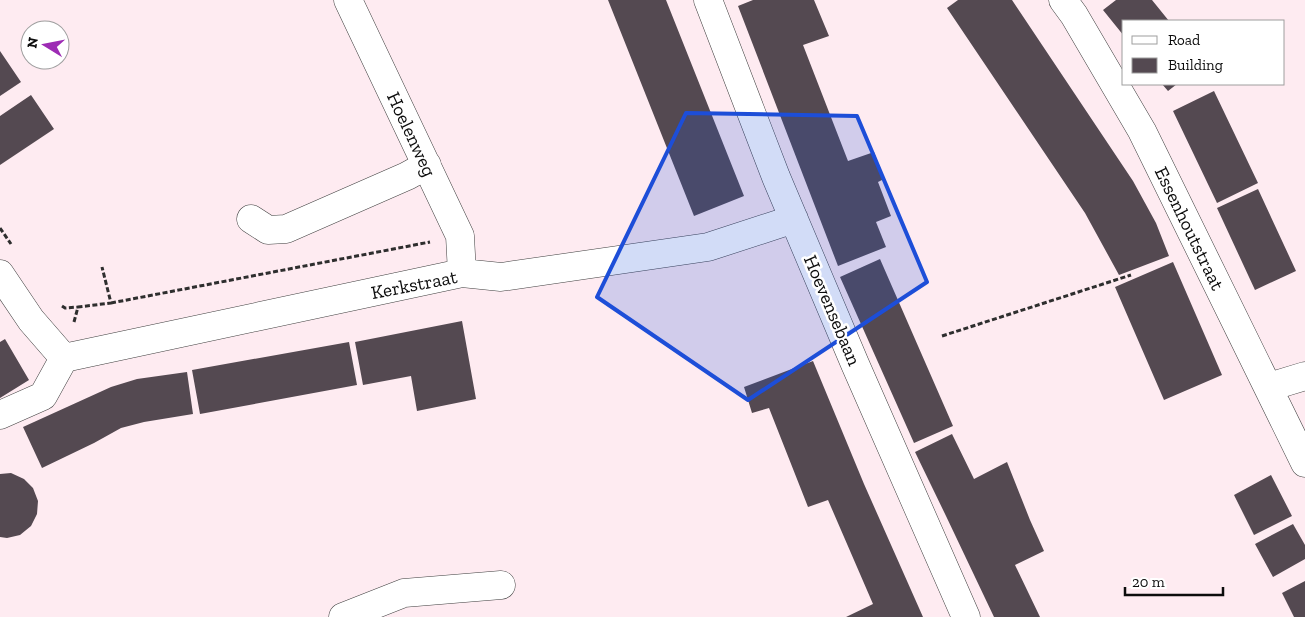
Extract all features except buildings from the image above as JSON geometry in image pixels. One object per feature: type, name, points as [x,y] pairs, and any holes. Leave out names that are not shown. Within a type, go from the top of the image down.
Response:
[{"type":"street","name":"Hoelenweg","points":[[348,0],[460,236],[462,273]]},
{"type":"street","name":"Hoevensebaan","points":[[708,0],[794,219],[855,364],[966,617]]},
{"type":"street","name":"Essenhoutstraat","points":[[1062,0],[1074,15],[1142,131],[1305,463]]},
{"type":"street","points":[[251,219],[268,230],[286,229],[407,176],[427,165]]},
{"type":"street","name":"Kerkstraat","points":[[64,358],[462,273],[501,277],[708,247],[794,219]]},
{"type":"street","points":[[0,274],[31,320],[64,358],[44,396],[0,415]]},
{"type":"street","points":[[1269,387],[1305,376]]},
{"type":"street","points":[[343,617],[404,593],[501,585]]},
{"type":"path","points":[[64,358],[78,307],[111,304],[460,236]]},
{"type":"path","points":[[102,267],[111,304]]},
{"type":"path","points":[[942,336],[1131,275]]},
{"type":"highlighted area","points":[[686,113],[857,116],[927,282],[748,400],[597,297]]}]
